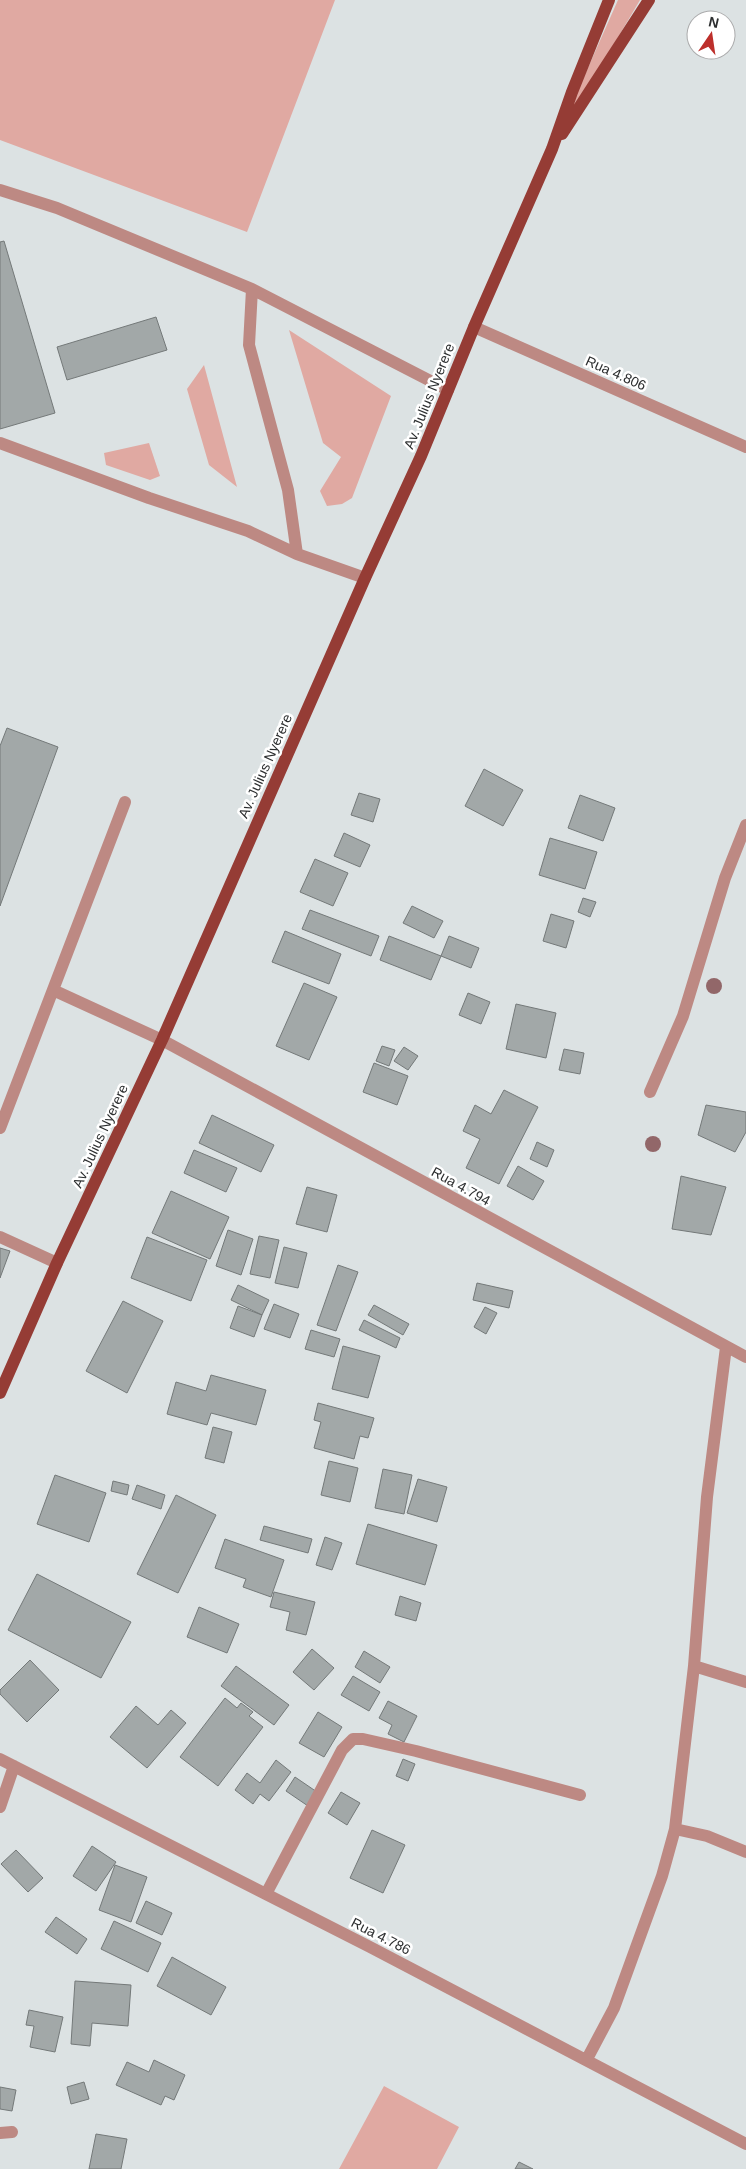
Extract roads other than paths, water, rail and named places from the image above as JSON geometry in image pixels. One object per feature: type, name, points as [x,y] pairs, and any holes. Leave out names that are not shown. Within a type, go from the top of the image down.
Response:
[{"type":"main road","name":"Av. Julius Nyerere","points":[[0,1393],[57,1263],[162,1040],[365,578],[421,456],[474,327],[552,149],[572,92],[609,0]]},
{"type":"main road","name":"Av. Julius Nyerere","points":[[552,149],[649,0]]},
{"type":"street","points":[[0,190],[57,208],[252,288],[448,390]]},
{"type":"street","points":[[252,288],[249,345],[288,490],[297,554]]},
{"type":"street","name":"Rua 4.806","points":[[474,327],[746,447]]},
{"type":"street","points":[[0,443],[149,498],[248,531],[297,554],[365,578]]},
{"type":"street","points":[[0,1128],[125,802]]},
{"type":"street","points":[[650,1092],[684,1016],[725,878],[746,825]]},
{"type":"street","name":"Rua 4.794","points":[[53,990],[162,1040],[746,1357]]},
{"type":"street","points":[[0,1237],[57,1263]]},
{"type":"street","points":[[587,2059],[617,1999],[662,1876],[675,1829],[694,1666],[707,1497],[726,1347]]},
{"type":"street","points":[[694,1666],[746,1682]]},
{"type":"street","points":[[266,1894],[342,1750],[353,1739],[362,1739],[416,1751],[580,1795]]},
{"type":"street","name":"Rua 4.786","points":[[0,1759],[587,2059],[746,2144]]},
{"type":"street","points":[[0,1807],[14,1766]]},
{"type":"street","points":[[675,1829],[706,1836],[746,1852]]}]
